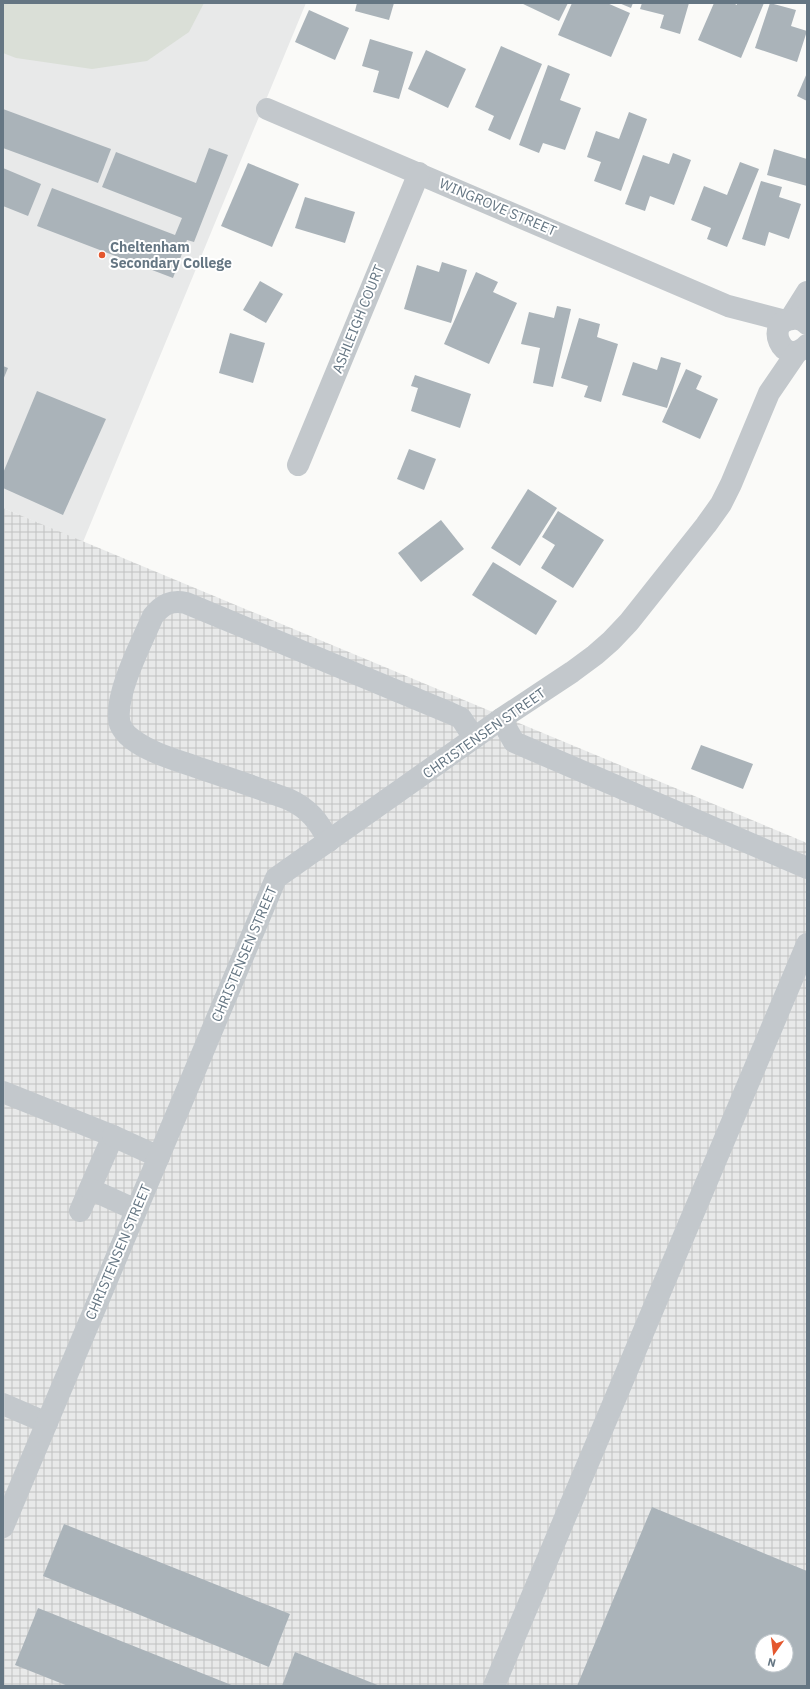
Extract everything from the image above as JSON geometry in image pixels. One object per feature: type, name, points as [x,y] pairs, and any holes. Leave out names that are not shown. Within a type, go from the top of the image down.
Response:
[{"type":"street","name":"WINGROVE STREET","points":[[267,109],[728,306],[795,338]]},
{"type":"street","name":"ASHLEIGH COURT","points":[[298,465],[419,173]]},
{"type":"street","name":"CHRISTENSEN STREET","points":[[3,1527],[276,878],[474,738],[595,656],[629,622],[721,504],[731,484],[769,393],[795,338],[807,292]]},
{"type":"street","points":[[329,841],[319,823],[302,805],[288,798],[167,757],[131,739],[123,730],[119,721],[118,710],[122,691],[153,616],[168,602],[186,602],[450,712],[461,718],[474,738]]},
{"type":"street","points":[[501,720],[514,742],[807,868]]},
{"type":"street","points":[[494,1686],[807,944]]},
{"type":"street","points":[[3,1092],[113,1136],[159,1157]]},
{"type":"street","points":[[80,1211],[113,1136]]},
{"type":"street","points":[[90,1189],[136,1210]]},
{"type":"street","points":[[3,1404],[47,1423]]},
{"type":"shaded area","name":"Cheltenham Secondary College","points":[[3,3],[306,3],[83,542],[3,508]]},
{"type":"shaded area","points":[[3,3],[204,3],[189,32],[147,61],[92,69],[16,58],[3,53]]},
{"type":"shaded area","points":[[3,508],[807,843],[807,1686],[3,1686]]},
{"type":"building","points":[[357,3],[394,3],[389,20],[355,11]]},
{"type":"building","points":[[521,3],[568,3],[559,21]]},
{"type":"building","points":[[572,3],[607,3],[630,13],[611,57],[558,35]]},
{"type":"building","points":[[619,3],[633,3],[631,8]]},
{"type":"building","points":[[642,3],[689,3],[680,34],[660,28],[664,15],[640,9]]},
{"type":"building","points":[[714,3],[733,3],[737,5],[737,3],[764,3],[741,58],[698,40]]},
{"type":"building","points":[[770,3],[796,10],[791,26],[807,31],[797,62],[755,48]]},
{"type":"building","points":[[309,10],[349,28],[335,60],[295,42]]},
{"type":"building","points":[[370,39],[413,52],[399,99],[373,92],[379,71],[362,66]]},
{"type":"building","points":[[501,46],[542,64],[510,140],[488,130],[494,116],[475,107]]},
{"type":"building","points":[[426,50],[466,69],[448,108],[408,89]]},
{"type":"building","points":[[548,65],[570,74],[560,100],[581,108],[565,150],[543,143],[539,153],[519,145]]},
{"type":"building","points":[[807,73],[807,101],[797,96]]},
{"type":"building","points":[[3,109],[111,149],[98,183],[3,148]]},
{"type":"building","points":[[629,112],[647,119],[621,191],[594,181],[601,162],[587,157],[596,131],[619,139]]},
{"type":"building","points":[[209,148],[228,155],[194,242],[187,240],[173,278],[37,226],[52,188],[175,235],[182,218],[102,187],[116,152],[196,183]]},
{"type":"building","points":[[774,149],[807,159],[807,186],[767,175]]},
{"type":"building","points":[[673,153],[691,160],[674,205],[650,196],[645,211],[625,204],[643,155],[669,164]]},
{"type":"building","points":[[740,162],[759,169],[727,247],[707,239],[711,228],[691,220],[704,186],[727,195]]},
{"type":"building","points":[[248,163],[299,184],[272,247],[221,226]]},
{"type":"building","points":[[3,168],[41,184],[28,216],[3,206]]},
{"type":"building","points":[[761,181],[782,187],[779,197],[801,204],[789,239],[769,232],[765,246],[742,239]]},
{"type":"building","points":[[305,197],[355,212],[345,243],[295,228]]},
{"type":"building","points":[[442,262],[467,270],[451,323],[404,309],[417,265],[439,272]]},
{"type":"building","points":[[476,272],[498,282],[493,292],[517,303],[489,364],[444,344]]},
{"type":"building","points":[[260,281],[283,294],[266,323],[243,310]]},
{"type":"building","points":[[557,306],[571,309],[553,387],[533,383],[540,348],[521,344],[529,312],[554,318]]},
{"type":"building","points":[[579,318],[600,324],[597,337],[618,344],[601,402],[584,397],[588,386],[561,378]]},
{"type":"building","points":[[230,333],[265,343],[253,383],[219,373]]},
{"type":"building","points":[[661,357],[681,363],[667,408],[622,395],[633,362],[657,370]]},
{"type":"building","points":[[3,366],[8,368],[3,380]]},
{"type":"building","points":[[686,369],[702,376],[696,389],[718,399],[700,439],[662,422]]},
{"type":"building","points":[[415,375],[471,394],[460,428],[411,411],[418,388],[411,386]]},
{"type":"building","points":[[37,391],[106,419],[63,515],[3,488],[3,473]]},
{"type":"building","points":[[409,449],[436,459],[424,490],[397,479]]},
{"type":"building","points":[[528,489],[557,508],[520,566],[491,548]]},
{"type":"building","points":[[558,511],[604,540],[573,588],[541,568],[555,545],[542,537]]},
{"type":"building","points":[[441,520],[464,549],[421,582],[398,553]]},
{"type":"building","points":[[493,562],[557,601],[536,635],[472,595]]},
{"type":"building","points":[[701,745],[753,764],[743,789],[691,769]]},
{"type":"building","points":[[652,1507],[807,1571],[807,1686],[577,1686]]},
{"type":"building","points":[[64,1524],[290,1614],[269,1667],[43,1576]]},
{"type":"building","points":[[38,1608],[234,1686],[68,1686],[15,1665]]},
{"type":"building","points":[[295,1652],[380,1686],[282,1686]]},
{"type":"place","name":"Cheltenham Secondary College","points":[[102,255]]}]
